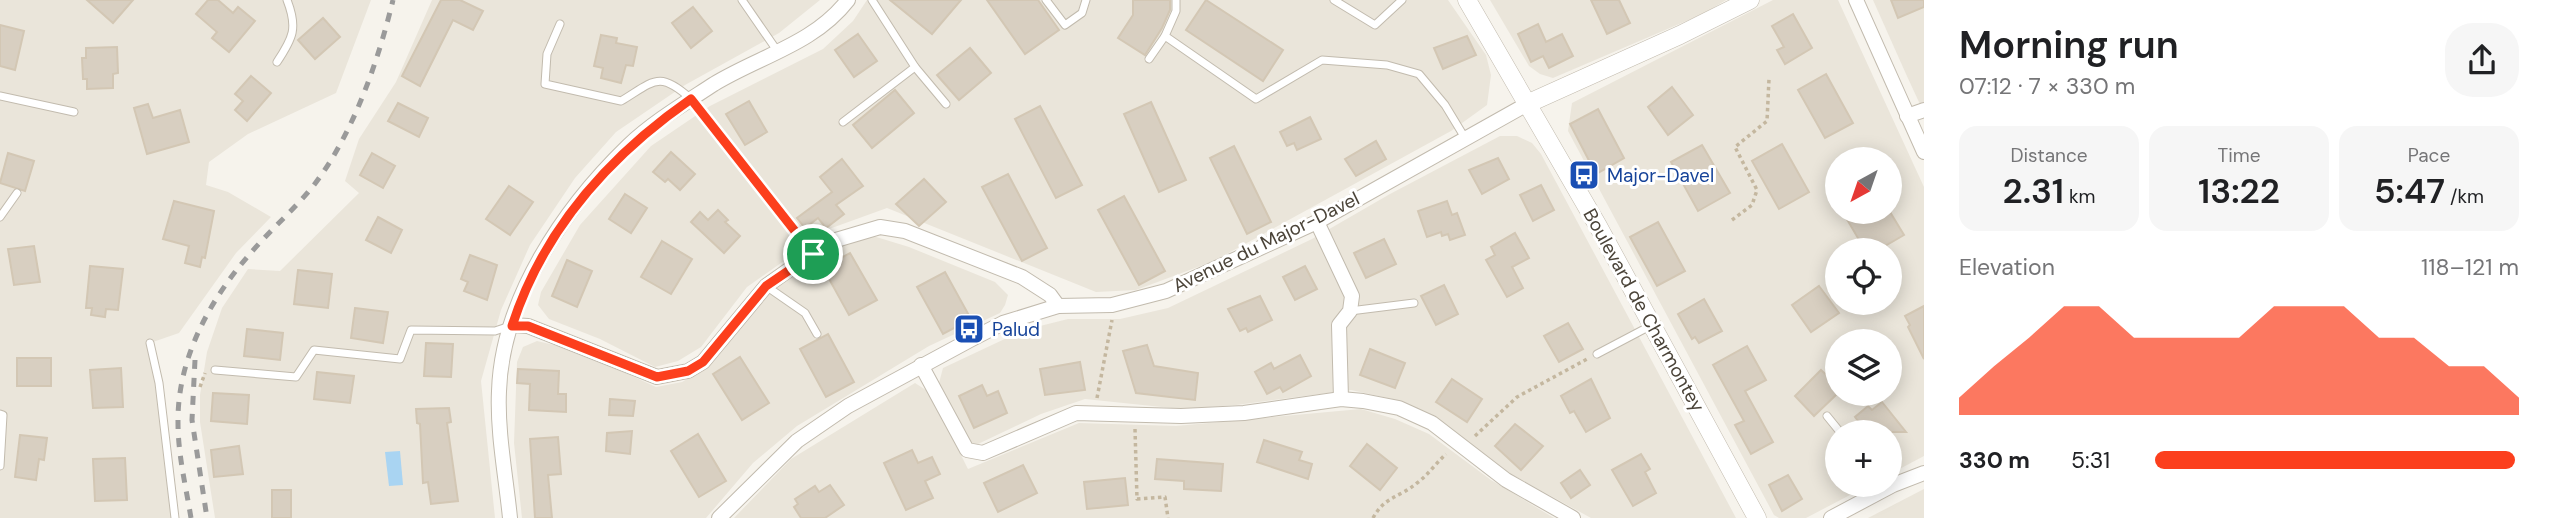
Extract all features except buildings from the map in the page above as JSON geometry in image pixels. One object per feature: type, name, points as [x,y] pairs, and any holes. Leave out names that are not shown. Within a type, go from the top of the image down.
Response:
[{"type":"street","points":[[510,518],[499,392],[503,355],[512,326],[542,257],[588,190],[630,145],[691,99],[742,67],[779,53],[825,24],[848,0]]},
{"type":"street","name":"Boulevard de Charmontey","points":[[1467,0],[1528,103],[1757,518]]},
{"type":"street","name":"Avenue du Major-Davel","points":[[719,518],[797,440],[848,406],[1003,323],[1058,306],[1112,305],[1166,291],[1317,222],[1528,103],[1680,36],[1750,0]]},
{"type":"street","points":[[1856,0],[1924,152]]},
{"type":"street","points":[[1907,116],[1924,110]]},
{"type":"street","points":[[1317,222],[1352,296],[1350,311],[1339,325],[1341,399]]},
{"type":"street","points":[[512,326],[528,326],[657,377],[672,376],[703,362],[766,286],[836,240],[880,227],[905,231],[1022,277],[1049,295],[1058,306]]},
{"type":"street","points":[[922,365],[967,450],[983,453],[1076,413],[1134,416],[1244,413],[1341,399],[1399,408],[1432,423],[1506,480],[1573,518]]},
{"type":"street","points":[[1902,479],[1924,473]]},
{"type":"street","points":[[1831,518],[1867,497]]},
{"type":"lane","points":[[278,62],[290,43],[295,21],[287,0]]},
{"type":"lane","points":[[742,0],[779,53]]},
{"type":"lane","points":[[872,0],[915,67],[946,104]]},
{"type":"lane","points":[[1046,0],[1065,25],[1082,13],[1086,0]]},
{"type":"lane","points":[[1149,59],[1165,36],[1176,11],[1176,0]]},
{"type":"lane","points":[[1334,0],[1375,25],[1402,0]]},
{"type":"lane","points":[[560,24],[547,54],[545,84],[621,102],[657,80],[672,82],[691,99],[813,254]]},
{"type":"lane","points":[[1165,36],[1256,99],[1322,60],[1387,65],[1419,74],[1445,105],[1465,138]]},
{"type":"lane","points":[[843,122],[915,67]]},
{"type":"lane","points":[[0,96],[74,112]]},
{"type":"lane","points":[[0,217],[17,193]]},
{"type":"lane","points":[[766,286],[805,313],[817,334]]},
{"type":"lane","points":[[1350,311],[1414,303]]},
{"type":"lane","points":[[1597,354],[1652,325]]},
{"type":"lane","points":[[215,370],[296,377],[314,350],[400,359],[411,330],[495,331],[512,326]]},
{"type":"lane","points":[[150,343],[159,383],[175,518]]},
{"type":"lane","points":[[0,414],[3,415],[0,466]]},
{"type":"lane","points":[[1827,416],[1830,420]]},
{"type":"path","points":[[1732,220],[1752,205],[1757,190],[1735,147],[1767,121],[1769,79]]},
{"type":"path","points":[[1094,414],[1113,316],[1101,316]]},
{"type":"path","points":[[1373,518],[1382,503],[1404,493],[1419,482],[1455,442],[1475,436],[1517,397],[1597,354]]},
{"type":"path","points":[[1134,416],[1137,499],[1165,497],[1168,518]]},
{"type":"shaded area","points":[[0,0],[371,0],[336,93],[248,134],[209,162],[206,185],[228,192],[271,217],[236,253],[179,333],[150,343],[175,518],[0,518]]},
{"type":"shaded area","points":[[432,0],[820,0],[779,33],[685,85],[616,132],[575,178],[530,245],[501,310],[481,381],[495,518],[215,518],[200,422],[200,395],[207,352],[222,308],[248,269],[280,271],[359,193],[345,181],[359,139],[396,82]]},
{"type":"shaded area","points":[[867,0],[1448,0],[1486,55],[1491,75],[1487,105],[1451,131],[1214,261],[1136,290],[1096,292],[887,208],[829,229],[747,287],[701,347],[678,361],[655,367],[600,339],[549,319],[538,305],[541,292],[580,225],[651,146],[710,106],[823,49],[853,21]]},
{"type":"shaded area","points":[[1490,0],[1726,0],[1705,13],[1553,78],[1540,74],[1529,66]]},
{"type":"shaded area","points":[[1773,0],[1838,0],[1924,187],[1924,456],[1902,468],[1902,420],[1825,420],[1825,497],[1846,497],[1806,518],[1779,518],[1774,515],[1568,131],[1572,103]]},
{"type":"shaded area","points":[[1873,0],[1924,0],[1924,113],[1906,74]]},
{"type":"shaded area","points":[[1500,136],[1517,136],[1532,143],[1541,154],[1736,518],[1591,518],[1511,474],[1437,418],[1397,400],[1351,390],[1236,405],[1181,409],[1085,399],[1041,414],[978,444],[969,444],[939,383],[943,368],[1024,330],[1068,319],[1120,319],[1168,308],[1312,239]]},
{"type":"shaded area","points":[[873,236],[909,247],[995,282],[1008,295],[1005,305],[1000,313],[929,346],[797,426],[753,463],[706,518],[522,518],[514,443],[517,362],[523,347],[537,341],[576,350],[656,387],[682,382],[706,368],[775,287],[834,249]]},
{"type":"shaded area","points":[[915,383],[929,392],[968,469],[1079,423],[1176,426],[1361,409],[1395,419],[1429,434],[1491,480],[1554,518],[734,518],[791,459]]},
{"type":"shaded area","points":[[1924,489],[1924,518],[1868,518]]},
{"type":"water","points":[[400,451],[403,485],[389,486],[385,452]]},
{"type":"railway","points":[[191,518],[178,435],[179,400],[189,355],[220,292],[257,246],[314,185],[341,143],[372,72],[393,0]]},
{"type":"railway","points":[[195,360],[192,420],[207,518]]},
{"type":"place","name":"Major-Davel","points":[[1584,175]]},
{"type":"place","name":"Palud","points":[[969,329]]},
{"type":"route","points":[[691,99],[813,254],[766,286],[703,362],[672,376],[657,377],[528,326],[512,326],[517,308],[542,257],[588,190],[630,145],[657,122],[691,99]]}]
